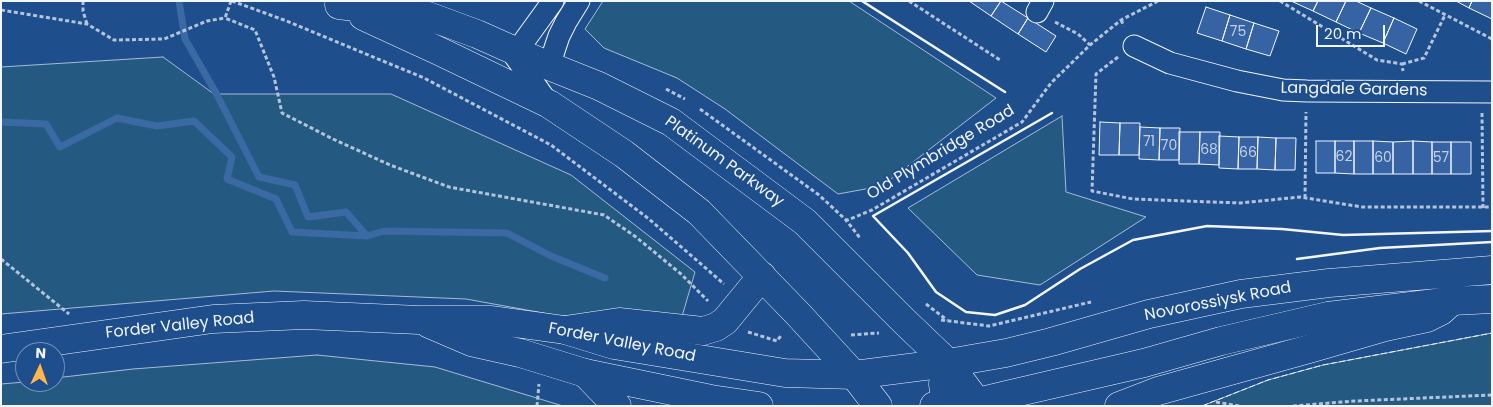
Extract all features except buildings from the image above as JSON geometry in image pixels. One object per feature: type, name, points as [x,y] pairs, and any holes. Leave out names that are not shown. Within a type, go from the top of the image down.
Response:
[{"type":"main road","name":"Platinum Parkway","points":[[333,3],[428,16],[477,34],[599,86],[671,122],[805,222],[948,363]]},
{"type":"main road","points":[[333,3],[439,51],[548,104],[624,154],[699,212],[798,314],[854,375],[878,406]]},
{"type":"main road","name":"Novorossiysk Road","points":[[854,375],[948,363],[1006,353],[1149,314],[1241,294],[1329,283],[1492,270]]},
{"type":"main road","points":[[565,330],[619,322],[703,331],[716,327],[725,321],[762,276]]},
{"type":"main road","points":[[948,363],[944,375],[942,405],[978,404],[1144,363],[1221,341],[1328,316],[1452,301],[1492,299]]},
{"type":"main road","points":[[1119,406],[1158,391],[1310,350],[1384,327],[1427,318],[1441,311],[1452,301]]},
{"type":"main road","name":"Forder Valley Road","points":[[1,349],[222,319],[304,315],[420,320],[492,320],[565,330],[622,346],[785,374],[854,375]]},
{"type":"main road","name":"Forder Valley Road","points":[[420,320],[471,342],[520,353],[585,373]]},
{"type":"main road","points":[[948,363],[978,404]]},
{"type":"main road","points":[[585,373],[711,400],[759,406]]},
{"type":"main road","points":[[585,373],[617,406]]},
{"type":"street","points":[[333,3],[375,1]]},
{"type":"street","points":[[548,104],[514,55],[553,1]]},
{"type":"street","points":[[549,66],[559,36],[579,1]]},
{"type":"street","name":"Langdale Gardens","points":[[1134,46],[1170,64],[1283,90],[1487,92]]},
{"type":"path","points":[[83,1],[83,11],[87,24]]},
{"type":"path","points":[[225,18],[231,1],[284,20],[424,78],[551,145],[650,219],[742,299]]},
{"type":"path","points":[[909,1],[1000,60]]},
{"type":"path","name":"Old Plymbridge Road","points":[[819,237],[846,220],[872,210],[1022,122],[1051,83],[1090,45],[1121,20],[1158,1]]},
{"type":"path","points":[[1280,1],[1377,60],[1402,64],[1424,58],[1445,14]]},
{"type":"path","points":[[1419,1],[1492,39]]},
{"type":"path","points":[[1,10],[87,24],[114,40],[164,39],[207,21],[225,18],[256,30],[274,77],[282,113],[390,165],[449,187],[604,215],[636,237],[681,274],[712,305]]},
{"type":"path","points":[[1062,26],[1078,34],[1090,45]]},
{"type":"path","points":[[1402,64],[1404,92]]},
{"type":"path","points":[[1096,74],[1092,191],[1133,199],[1240,203],[1305,198],[1362,207],[1492,207]]},
{"type":"path","points":[[1305,198],[1307,91]]},
{"type":"path","points":[[1483,208],[1487,92]]},
{"type":"path","points":[[1,259],[96,336]]},
{"type":"path","points":[[947,320],[989,326],[1025,318]]},
{"type":"path","points":[[1293,406],[1355,401],[1492,395]]},
{"type":"shaded area","points":[[603,1],[849,1],[996,98],[882,186],[838,194],[725,109],[677,78],[604,48],[585,29]]},
{"type":"shaded area","points":[[163,57],[214,94],[391,94],[571,175],[695,272],[676,337],[466,299],[274,291],[1,314],[1,67]]},
{"type":"shaded area","points":[[1062,116],[1066,192],[1146,217],[1040,285],[977,275],[908,208]]},
{"type":"shaded area","points":[[1492,333],[1492,406],[1202,406],[1268,380],[1323,365]]},
{"type":"shaded area","points":[[317,355],[435,367],[563,406],[1,406],[1,384],[15,383],[15,392],[65,392],[65,377],[133,369]]},
{"type":"waterway","points":[[179,1],[185,39],[216,93],[259,177],[295,185],[308,217],[346,212],[367,236]]},
{"type":"waterway","points":[[1,122],[46,124],[60,147],[117,118],[157,126],[194,121],[232,157],[227,179],[276,199],[292,232],[367,236],[384,231],[507,233],[551,256],[605,278]]},
{"type":"fence","points":[[1202,406],[1268,380],[1323,365],[1492,333]]},
{"type":"wall","points":[[862,1],[1005,92]]},
{"type":"wall","points":[[1052,113],[873,216],[908,253],[936,292],[966,312],[995,315],[1025,305],[1080,269],[1133,240],[1207,226],[1282,229],[1343,235],[1492,231]]},
{"type":"wall","points":[[1297,259],[1380,248],[1492,242]]}]
